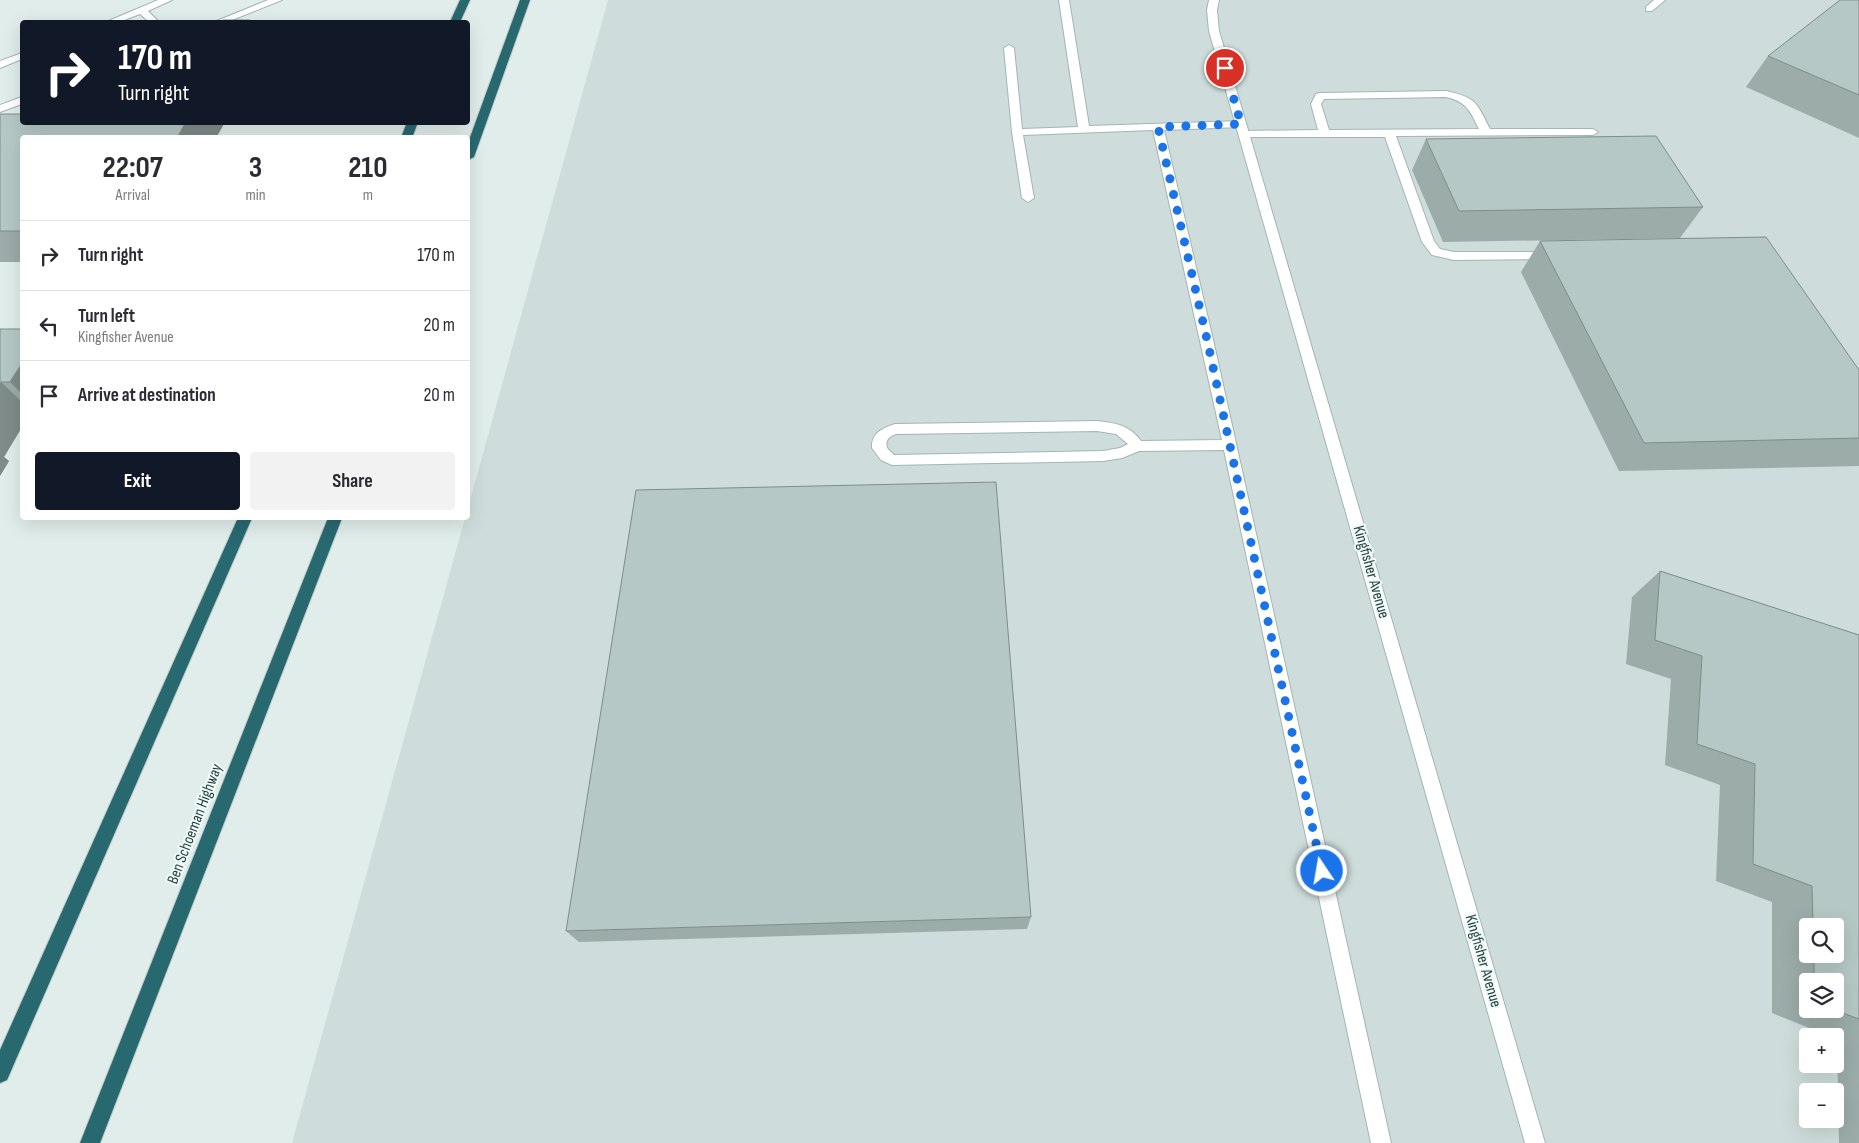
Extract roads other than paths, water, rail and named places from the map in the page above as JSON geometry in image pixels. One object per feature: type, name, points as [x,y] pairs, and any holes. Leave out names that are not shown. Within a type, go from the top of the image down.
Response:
[{"type":"highway","points":[[456,20],[465,0]]},
{"type":"highway","points":[[470,151],[525,0]]},
{"type":"highway","points":[[0,1073],[244,520]]},
{"type":"highway","name":"Ben Schoeman Highway","points":[[90,1143],[334,520]]},
{"type":"street","points":[[116,20],[167,0]]},
{"type":"street","points":[[224,20],[277,0]]},
{"type":"street","points":[[1064,0],[1084,130]]},
{"type":"street","name":"Kingfisher Avenue","points":[[1214,0],[1212,10],[1214,31],[1535,1143]]},
{"type":"street","points":[[1649,9],[1660,0]]},
{"type":"street","points":[[142,10],[152,20]]},
{"type":"street","points":[[1009,48],[1018,132],[1028,198]]},
{"type":"street","points":[[0,65],[20,57]]},
{"type":"street","points":[[1325,134],[1316,104],[1320,96],[1446,94],[1464,98],[1473,108],[1486,133]]},
{"type":"street","points":[[0,109],[20,101]]},
{"type":"street","points":[[1158,127],[1229,444],[1380,1143]]},
{"type":"street","points":[[1018,132],[1158,127],[1243,129],[1325,134],[1593,132]]},
{"type":"street","points":[[1388,133],[1428,242],[1436,252],[1454,256],[1562,256]]},
{"type":"street","points":[[1137,446],[1130,434],[1115,428],[1097,426],[895,429],[885,432],[880,437],[879,447],[884,456],[892,460],[1104,456],[1122,453],[1137,446],[1229,444]]}]
